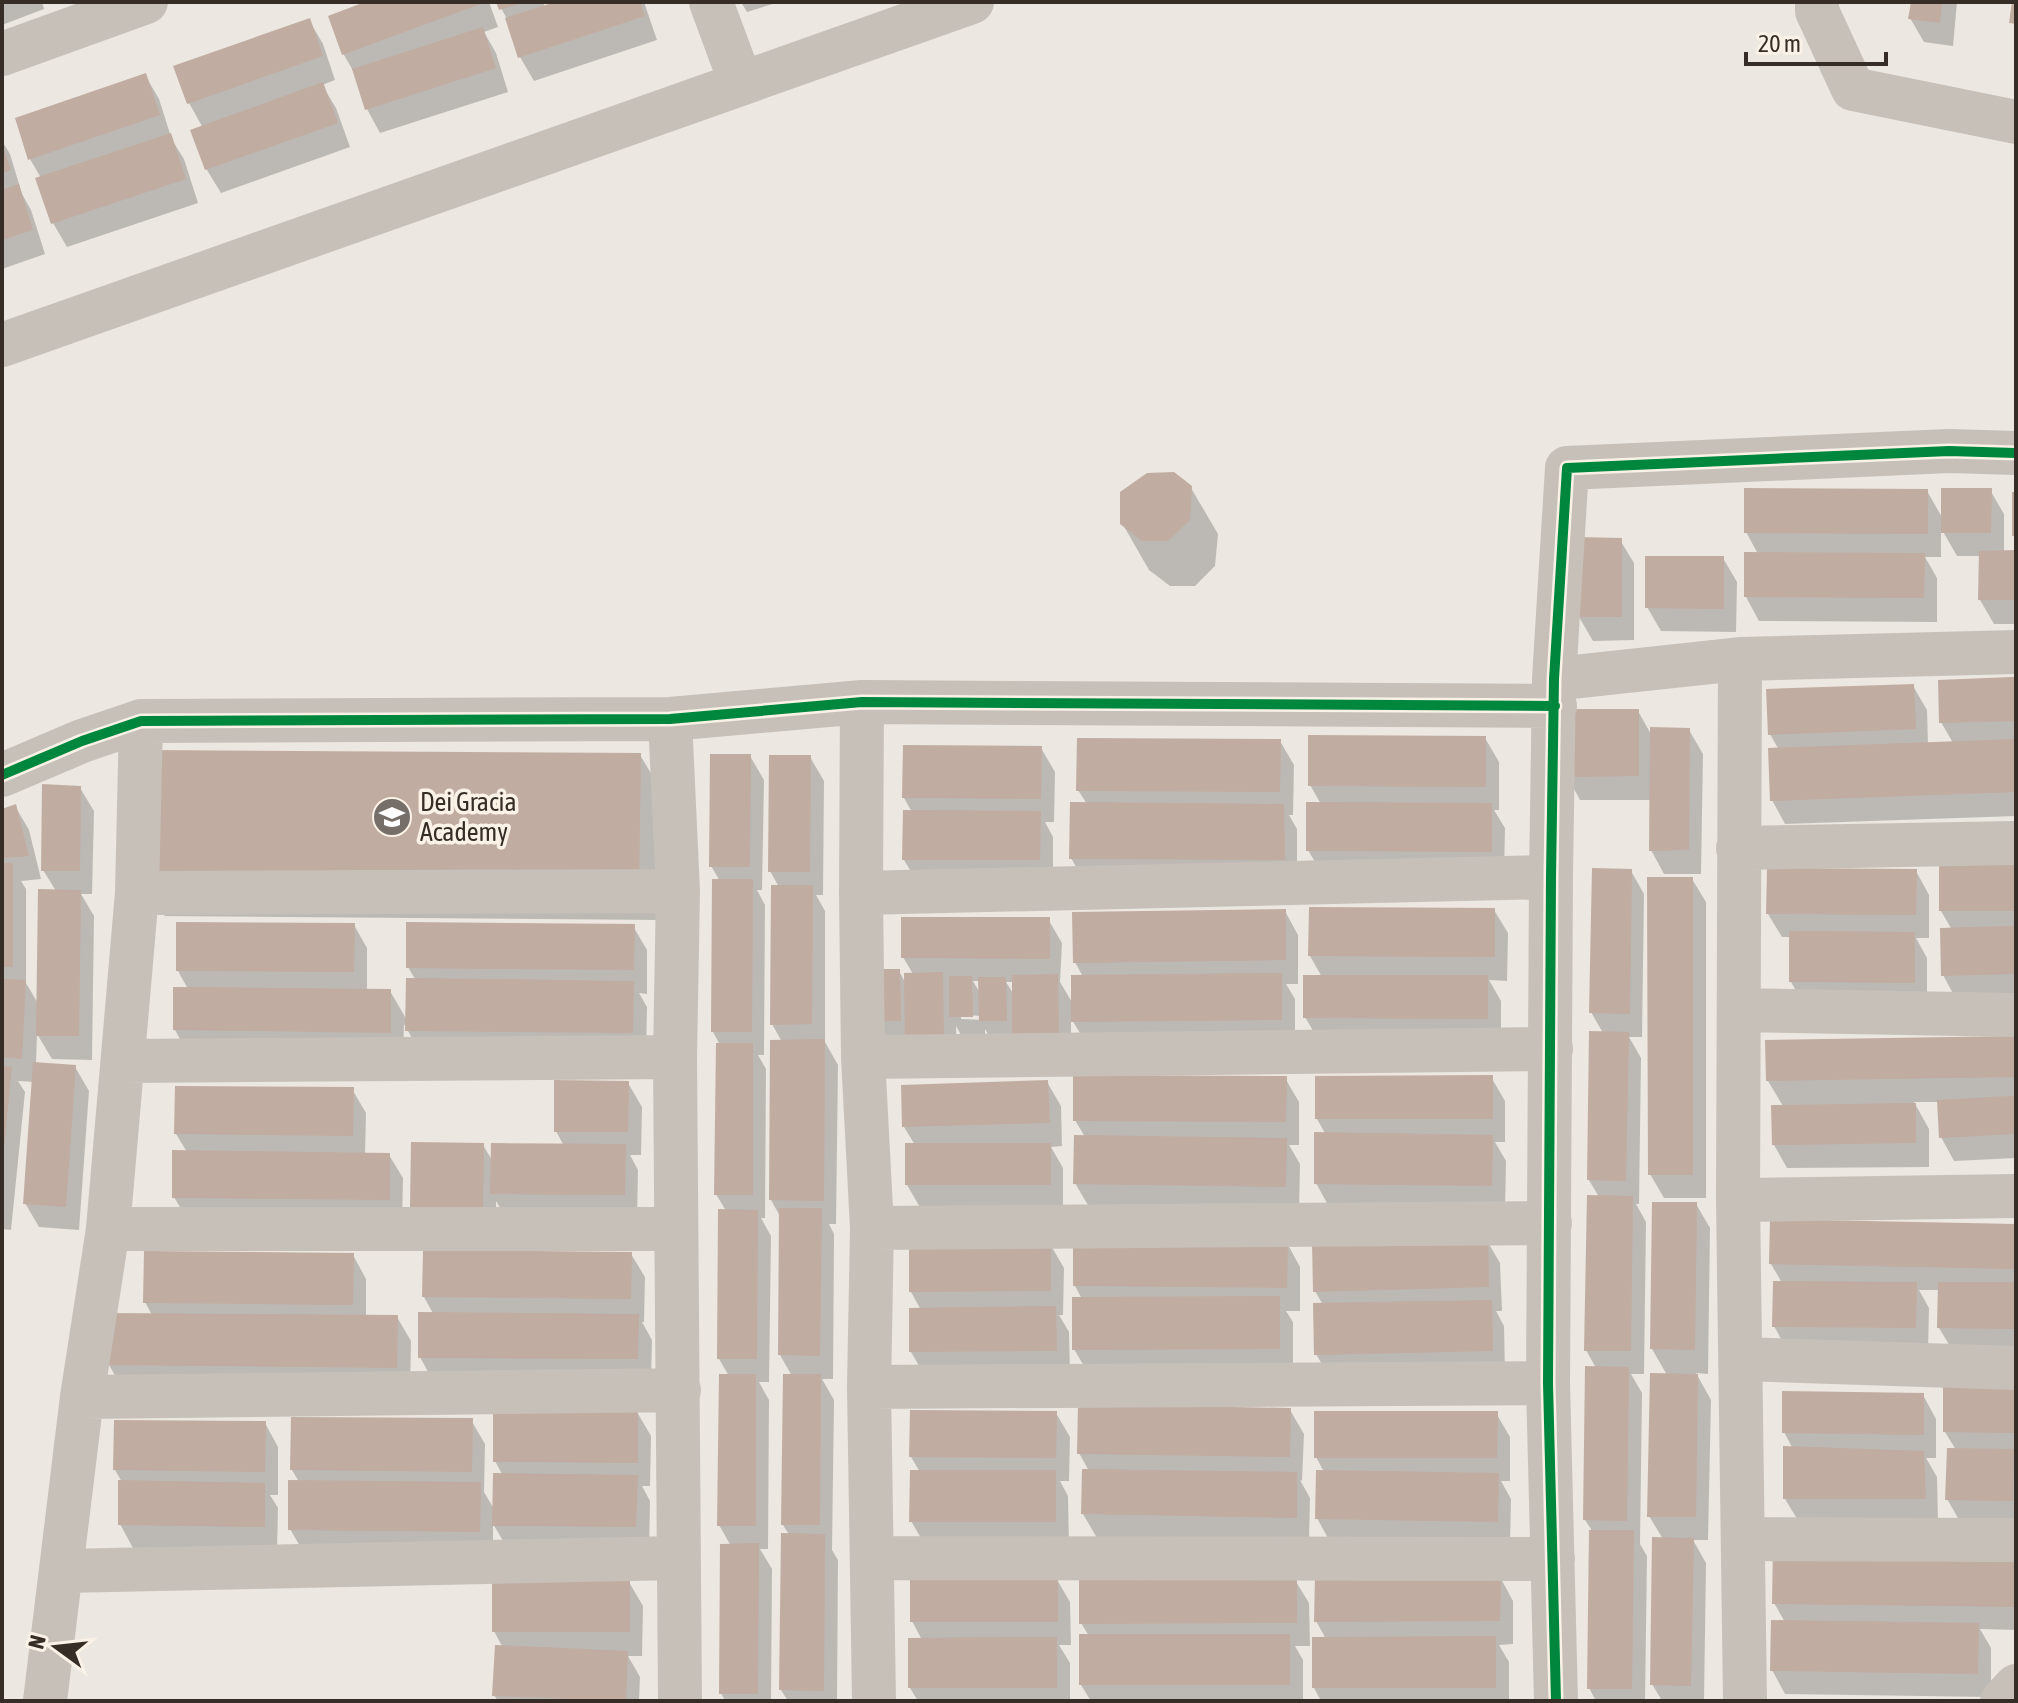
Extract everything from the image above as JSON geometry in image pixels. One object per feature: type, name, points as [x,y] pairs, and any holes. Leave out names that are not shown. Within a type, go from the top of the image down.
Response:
[{"type":"street","points":[[2,54],[146,2]]},
{"type":"street","points":[[711,2],[741,83]]},
{"type":"street","points":[[2,345],[972,2]]},
{"type":"street","points":[[1817,2],[1817,11],[1853,89],[2016,122]]},
{"type":"street","points":[[1556,1701],[1548,1383],[1551,877],[1554,692],[1567,468],[1949,451],[2016,453]]},
{"type":"street","points":[[2,775],[82,741],[141,721],[670,719],[862,702],[1554,692],[1740,659],[2016,652]]},
{"type":"street","points":[[1740,659],[1738,1200],[1745,1701]]},
{"type":"street","points":[[862,702],[863,1057],[872,1228],[869,1387],[874,1701]]},
{"type":"street","points":[[670,719],[678,891],[675,1057],[680,1701]]},
{"type":"street","points":[[45,1701],[82,1397],[108,1229],[137,893],[141,721]]},
{"type":"street","points":[[1738,848],[2016,843]]},
{"type":"street","points":[[861,893],[1551,877]]},
{"type":"street","points":[[137,893],[678,891]]},
{"type":"street","points":[[1739,1010],[2016,1015]]},
{"type":"street","points":[[863,1057],[1551,1049]]},
{"type":"street","points":[[123,1061],[675,1057]]},
{"type":"street","points":[[1738,1200],[2016,1196]]},
{"type":"street","points":[[872,1228],[1550,1223]]},
{"type":"street","points":[[108,1229],[676,1229]]},
{"type":"street","points":[[1742,1359],[2016,1368]]},
{"type":"street","points":[[869,1387],[1548,1383]]},
{"type":"street","points":[[82,1397],[679,1390]]},
{"type":"street","points":[[1743,1539],[2016,1540]]},
{"type":"street","points":[[63,1571],[678,1558]]},
{"type":"street","points":[[872,1558],[1553,1559]]},
{"type":"street","points":[[2002,1701],[2016,1686]]},
{"type":"building","points":[[365,2],[486,2],[342,55],[328,16]]},
{"type":"building","points":[[496,2],[521,2],[521,3],[499,10]]},
{"type":"building","points":[[555,2],[640,2],[645,16],[518,58],[505,18]]},
{"type":"building","points":[[1911,2],[1942,2],[1940,23],[1908,19]]},
{"type":"building","points":[[2012,2],[2016,2],[2016,24],[2009,23]]},
{"type":"building","points":[[310,18],[323,56],[187,104],[173,66]]},
{"type":"building","points":[[483,27],[496,68],[365,110],[352,69]]},
{"type":"building","points":[[146,73],[160,115],[28,160],[15,118]]},
{"type":"building","points":[[323,82],[338,123],[205,170],[190,130]]},
{"type":"building","points":[[171,133],[186,179],[51,224],[35,178]]},
{"type":"building","points":[[2,145],[11,170],[2,173]]},
{"type":"building","points":[[19,184],[33,230],[2,240],[2,190]]},
{"type":"building","points":[[1174,472],[1192,486],[1190,520],[1168,541],[1142,541],[1120,524],[1120,492],[1147,473]]},
{"type":"building","points":[[1744,488],[1928,489],[1928,534],[1744,533]]},
{"type":"building","points":[[1941,488],[1992,488],[1991,533],[1941,533]]},
{"type":"building","points":[[2012,492],[2016,492],[2016,536],[2012,536]]},
{"type":"building","points":[[1577,537],[1622,538],[1622,617],[1577,617]]},
{"type":"building","points":[[2016,550],[2016,600],[1978,600],[1979,551]]},
{"type":"building","points":[[1744,552],[1925,553],[1924,598],[1744,597]]},
{"type":"building","points":[[1645,556],[1724,556],[1724,609],[1645,608]]},
{"type":"building","points":[[2016,677],[2016,721],[1939,723],[1938,680]]},
{"type":"building","points":[[1914,684],[1916,729],[1768,735],[1766,689]]},
{"type":"building","points":[[1564,709],[1639,709],[1639,776],[1565,777]]},
{"type":"building","points":[[1650,727],[1690,728],[1689,850],[1649,851]]},
{"type":"building","points":[[1308,735],[1486,736],[1486,787],[1308,786]]},
{"type":"building","points":[[1077,738],[1281,739],[1280,792],[1076,791]]},
{"type":"building","points":[[2016,739],[2016,792],[1770,801],[1768,748]]},
{"type":"building","points":[[903,745],[1042,746],[1041,799],[902,798]]},
{"type":"building","name":"Dei Gracia Academy","points":[[144,750],[641,753],[639,885],[143,882]]},
{"type":"building","points":[[710,754],[751,754],[750,867],[709,867]]},
{"type":"building","points":[[769,755],[811,755],[810,872],[768,872]]},
{"type":"building","points":[[42,784],[81,786],[80,871],[41,871]]},
{"type":"building","points":[[1070,802],[1284,804],[1285,860],[1069,859]]},
{"type":"building","points":[[1306,802],[1492,803],[1492,852],[1306,851]]},
{"type":"building","points":[[16,804],[29,856],[2,858],[2,809]]},
{"type":"building","points":[[903,810],[1041,811],[1040,860],[902,860]]},
{"type":"building","points":[[2,863],[13,863],[13,967],[2,967]]},
{"type":"building","points":[[1939,865],[2016,865],[2016,911],[1939,911]]},
{"type":"building","points":[[1592,868],[1632,869],[1630,1014],[1589,1013]]},
{"type":"building","points":[[1767,868],[1917,869],[1916,915],[1766,914]]},
{"type":"building","points":[[1647,877],[1693,877],[1693,1175],[1648,1175]]},
{"type":"building","points":[[712,879],[753,879],[752,1032],[711,1032]]},
{"type":"building","points":[[771,885],[813,885],[812,1024],[770,1025]]},
{"type":"building","points":[[38,889],[81,890],[79,1036],[36,1036]]},
{"type":"building","points":[[1309,907],[1495,908],[1495,957],[1308,956]]},
{"type":"building","points":[[1286,909],[1286,960],[1073,963],[1072,912]]},
{"type":"building","points":[[901,917],[1050,917],[1050,959],[901,958]]},
{"type":"building","points":[[176,922],[355,923],[354,972],[176,971]]},
{"type":"building","points":[[406,922],[635,924],[634,970],[406,968]]},
{"type":"building","points":[[2016,926],[2016,974],[1941,976],[1940,928]]},
{"type":"building","points":[[1789,931],[1915,932],[1915,983],[1789,982]]},
{"type":"building","points":[[873,969],[900,969],[901,1021],[873,1021]]},
{"type":"building","points":[[943,972],[944,1043],[905,1043],[904,973]]},
{"type":"building","points":[[1282,973],[1282,1020],[1071,1022],[1071,975]]},
{"type":"building","points":[[1058,974],[1059,1041],[1012,1041],[1012,975]]},
{"type":"building","points":[[1303,975],[1488,975],[1488,1019],[1303,1018]]},
{"type":"building","points":[[949,976],[972,976],[973,1017],[949,1017]]},
{"type":"building","points":[[978,977],[1006,977],[1007,1021],[979,1021]]},
{"type":"building","points":[[406,978],[634,981],[633,1033],[405,1031]]},
{"type":"building","points":[[2,979],[26,980],[22,1059],[2,1057]]},
{"type":"building","points":[[173,987],[391,989],[391,1033],[173,1030]]},
{"type":"building","points":[[1589,1031],[1629,1032],[1626,1181],[1587,1180]]},
{"type":"building","points":[[2016,1036],[2016,1077],[1766,1081],[1765,1040]]},
{"type":"building","points":[[825,1039],[824,1201],[769,1200],[770,1040]]},
{"type":"building","points":[[716,1043],[753,1043],[753,1195],[714,1195]]},
{"type":"building","points":[[33,1062],[76,1065],[66,1207],[23,1204]]},
{"type":"building","points":[[2,1066],[12,1067],[4,1148],[2,1147]]},
{"type":"building","points":[[1073,1075],[1287,1076],[1286,1122],[1073,1121]]},
{"type":"building","points":[[1493,1075],[1493,1119],[1315,1119],[1315,1076]]},
{"type":"building","points":[[554,1080],[629,1081],[628,1132],[554,1132]]},
{"type":"building","points":[[1048,1080],[1050,1123],[902,1127],[901,1085]]},
{"type":"building","points":[[175,1086],[354,1087],[353,1136],[174,1134]]},
{"type":"building","points":[[2016,1096],[2016,1134],[1939,1138],[1937,1100]]},
{"type":"building","points":[[1916,1103],[1916,1143],[1772,1145],[1771,1105]]},
{"type":"building","points":[[1314,1132],[1493,1135],[1492,1186],[1314,1184]]},
{"type":"building","points":[[1074,1135],[1287,1138],[1286,1187],[1073,1184]]},
{"type":"building","points":[[411,1142],[484,1143],[483,1208],[410,1207]]},
{"type":"building","points":[[491,1143],[626,1144],[625,1195],[490,1194]]},
{"type":"building","points":[[905,1143],[1051,1143],[1051,1185],[905,1185]]},
{"type":"building","points":[[172,1150],[390,1153],[390,1200],[172,1198]]},
{"type":"building","points":[[1587,1195],[1633,1196],[1631,1351],[1584,1351]]},
{"type":"building","points":[[1652,1202],[1697,1202],[1695,1350],[1650,1349]]},
{"type":"building","points":[[779,1208],[822,1208],[820,1356],[778,1355]]},
{"type":"building","points":[[718,1209],[758,1210],[757,1359],[717,1359]]},
{"type":"building","points":[[1770,1219],[2016,1224],[2016,1269],[1769,1264]]},
{"type":"building","points":[[1488,1237],[1489,1287],[1313,1292],[1312,1242]]},
{"type":"building","points":[[1073,1240],[1288,1241],[1287,1288],[1073,1286]]},
{"type":"building","points":[[909,1242],[1051,1242],[1051,1291],[909,1292]]},
{"type":"building","points":[[423,1250],[632,1252],[631,1299],[422,1297]]},
{"type":"building","points":[[144,1251],[354,1253],[353,1305],[143,1303]]},
{"type":"building","points":[[1773,1281],[1917,1282],[1916,1328],[1772,1327]]},
{"type":"building","points":[[1938,1282],[2016,1282],[2016,1329],[1937,1328]]},
{"type":"building","points":[[1280,1296],[1280,1349],[1072,1350],[1072,1297]]},
{"type":"building","points":[[1492,1300],[1493,1351],[1314,1355],[1313,1303]]},
{"type":"building","points":[[1056,1306],[1057,1351],[909,1352],[909,1308]]},
{"type":"building","points":[[418,1312],[639,1314],[638,1359],[418,1358]]},
{"type":"building","points":[[107,1313],[398,1315],[397,1368],[107,1365]]},
{"type":"building","points":[[1585,1366],[1629,1367],[1627,1521],[1583,1520]]},
{"type":"building","points":[[1650,1373],[1698,1374],[1696,1517],[1647,1517]]},
{"type":"building","points":[[719,1374],[756,1374],[756,1526],[717,1526]]},
{"type":"building","points":[[783,1374],[821,1374],[820,1525],[781,1525]]},
{"type":"building","points":[[1943,1383],[2016,1384],[2016,1433],[1943,1432]]},
{"type":"building","points":[[1782,1391],[1924,1393],[1924,1435],[1782,1433]]},
{"type":"building","points":[[1078,1404],[1291,1408],[1290,1457],[1077,1454]]},
{"type":"building","points":[[493,1409],[638,1410],[638,1463],[493,1462]]},
{"type":"building","points":[[910,1410],[1057,1411],[1056,1458],[909,1457]]},
{"type":"building","points":[[1314,1411],[1498,1411],[1497,1458],[1314,1458]]},
{"type":"building","points":[[291,1417],[473,1418],[472,1472],[290,1470]]},
{"type":"building","points":[[114,1420],[266,1421],[265,1472],[113,1470]]},
{"type":"building","points":[[1783,1446],[1924,1451],[1926,1499],[1783,1499]]},
{"type":"building","points":[[1947,1448],[2014,1449],[2013,1501],[1945,1500]]},
{"type":"building","points":[[1082,1469],[1297,1472],[1297,1518],[1081,1514]]},
{"type":"building","points":[[910,1470],[1056,1470],[1056,1522],[909,1522]]},
{"type":"building","points":[[1316,1470],[1499,1473],[1498,1522],[1315,1519]]},
{"type":"building","points":[[493,1473],[638,1475],[636,1527],[492,1526]]},
{"type":"building","points":[[118,1480],[265,1483],[265,1527],[118,1525]]},
{"type":"building","points":[[288,1480],[481,1482],[480,1532],[288,1530]]},
{"type":"building","points":[[1589,1530],[1634,1530],[1632,1689],[1587,1689]]},
{"type":"building","points":[[781,1533],[825,1534],[824,1691],[779,1690]]},
{"type":"building","points":[[1652,1537],[1694,1538],[1691,1686],[1650,1685]]},
{"type":"building","points":[[759,1543],[758,1694],[719,1694],[720,1544]]},
{"type":"building","points":[[1773,1545],[2016,1548],[2016,1607],[1772,1604]]},
{"type":"building","points":[[1501,1575],[1500,1621],[1314,1622],[1315,1576]]},
{"type":"building","points":[[1058,1576],[1058,1622],[910,1622],[910,1577]]},
{"type":"building","points":[[1297,1577],[1297,1623],[1079,1624],[1079,1578]]},
{"type":"building","points":[[492,1579],[630,1580],[630,1632],[492,1632]]},
{"type":"building","points":[[1771,1620],[1979,1623],[1978,1674],[1770,1671]]},
{"type":"building","points":[[1079,1634],[1290,1634],[1290,1685],[1079,1685]]},
{"type":"building","points":[[1496,1636],[1496,1688],[1312,1688],[1312,1637]]},
{"type":"building","points":[[1057,1637],[1057,1688],[908,1688],[908,1638]]},
{"type":"building","points":[[495,1645],[628,1651],[626,1701],[492,1696]]},
{"type":"cycle path","points":[[1556,1701],[1548,1383],[1551,877],[1554,679],[1567,468],[1949,451],[2016,453]]},
{"type":"cycle path","points":[[2,775],[82,741],[141,721],[670,719],[862,702],[1555,706]]},
{"type":"place","name":"Dei Gracia Academy","points":[[392,817]]}]
